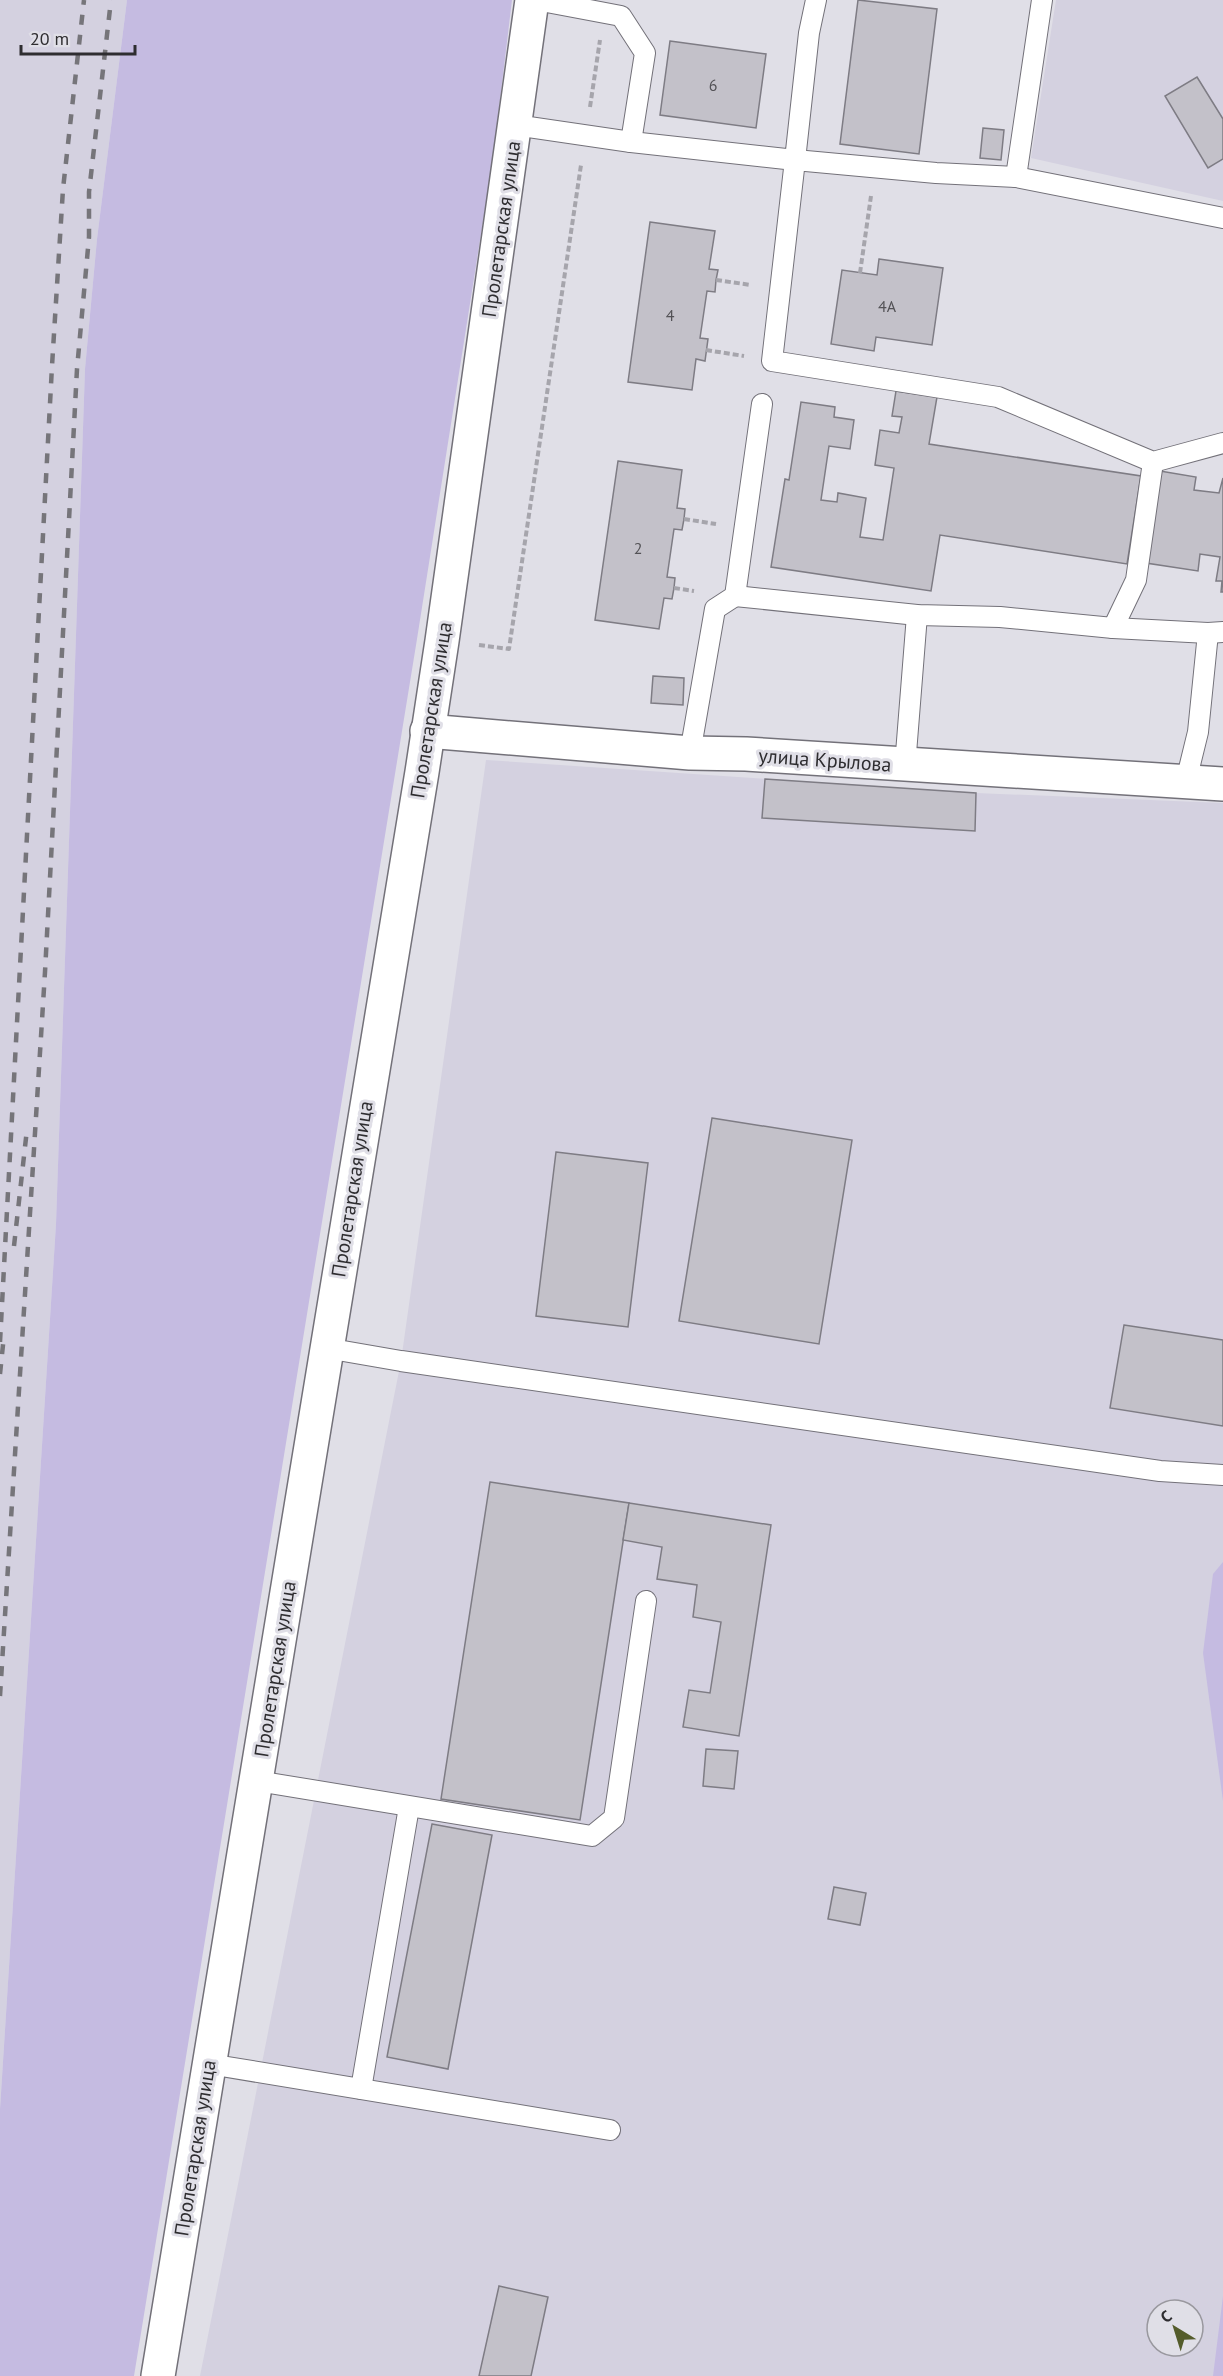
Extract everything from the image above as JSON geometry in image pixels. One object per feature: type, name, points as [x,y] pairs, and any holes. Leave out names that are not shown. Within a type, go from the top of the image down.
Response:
[{"type":"street","name":"Пролетарская улица","points":[[158,2376],[442,641],[534,0]]},
{"type":"street","name":"улица Крылова","points":[[427,731],[690,753],[746,754],[905,766],[1223,784]]},
{"type":"lane","points":[[534,0],[621,16],[645,53],[631,142]]},
{"type":"lane","points":[[816,0],[810,33],[772,361],[998,397],[1153,462],[1223,443]]},
{"type":"lane","points":[[1016,177],[1042,0]]},
{"type":"lane","points":[[515,125],[631,142],[795,160],[936,174],[1016,177],[1223,218]]},
{"type":"lane","points":[[735,596],[762,404]]},
{"type":"lane","points":[[1113,628],[1136,580],[1153,462]]},
{"type":"lane","points":[[690,753],[714,609],[735,596],[917,615],[999,617],[1113,628],[1216,632],[1198,732],[1186,782]]},
{"type":"lane","points":[[905,766],[917,615]]},
{"type":"lane","points":[[326,1348],[401,1361],[1149,1469],[1223,1475]]},
{"type":"lane","points":[[257,1781],[592,1836],[614,1818],[646,1602]]},
{"type":"lane","points":[[361,2089],[409,1807]]},
{"type":"lane","points":[[209,2064],[610,2130]]},
{"type":"path","points":[[442,641],[509,649],[605,13]]},
{"type":"path","points":[[860,273],[875,168]]},
{"type":"path","points":[[706,350],[772,361]]},
{"type":"shaded area","points":[[0,0],[127,0],[97,239],[85,369],[56,1224],[0,2109]]},
{"type":"shaded area","points":[[127,0],[512,0],[493,158],[417,639],[134,2376],[0,2376],[0,2109],[56,1224],[85,369],[97,239]]},
{"type":"shaded area","points":[[1056,0],[1223,0],[1223,201],[1031,158]]},
{"type":"shaded area","points":[[486,760],[976,793],[1223,803],[1223,2376],[200,2376],[401,1361]]},
{"type":"shaded area","points":[[1223,1562],[1223,1801],[1203,1653],[1213,1574]]},
{"type":"shaded area","points":[[1223,2296],[1223,2376],[1213,2376]]},
{"type":"building","points":[[858,0],[937,9],[919,154],[840,144]]},
{"type":"building","points":[[670,41],[766,54],[756,128],[660,115]]},
{"type":"building","points":[[1197,77],[1223,119],[1223,159],[1208,168],[1165,96]]},
{"type":"building","points":[[983,128],[1004,130],[1001,160],[980,158]]},
{"type":"building","points":[[650,222],[715,231],[709,269],[718,270],[715,292],[707,291],[700,338],[708,339],[705,361],[696,359],[692,390],[628,382]]},
{"type":"building","points":[[879,259],[943,268],[932,345],[876,337],[874,351],[831,344],[842,270],[877,275]]},
{"type":"building","points":[[896,391],[937,397],[929,444],[1141,476],[1127,564],[940,535],[931,591],[771,567],[785,479],[789,480],[801,402],[835,407],[834,417],[854,420],[850,449],[829,446],[821,500],[837,502],[838,493],[866,498],[860,537],[883,540],[894,468],[875,465],[880,430],[899,433],[902,417],[892,416]]},
{"type":"building","points":[[618,461],[682,470],[677,508],[685,509],[684,519],[682,530],[674,529],[667,577],[675,578],[674,588],[672,599],[664,598],[659,629],[595,620]]},
{"type":"building","points":[[1160,471],[1196,477],[1194,490],[1219,493],[1223,478],[1223,592],[1221,592],[1222,581],[1216,581],[1220,557],[1200,554],[1198,571],[1146,563]]},
{"type":"building","points":[[653,676],[684,678],[683,705],[651,703]]},
{"type":"building","points":[[765,779],[976,793],[975,831],[762,818]]},
{"type":"building","points":[[712,1118],[852,1140],[819,1344],[679,1321]]},
{"type":"building","points":[[556,1152],[648,1163],[628,1327],[536,1316]]},
{"type":"building","points":[[1124,1325],[1223,1340],[1223,1426],[1110,1408]]},
{"type":"building","points":[[490,1482],[629,1503],[580,1820],[441,1799]]},
{"type":"building","points":[[629,1503],[771,1525],[739,1736],[683,1727],[689,1690],[710,1693],[721,1622],[693,1617],[697,1585],[657,1579],[662,1547],[623,1540]]},
{"type":"building","points":[[706,1749],[738,1751],[734,1789],[703,1786]]},
{"type":"building","points":[[432,1824],[492,1835],[448,2069],[387,2057]]},
{"type":"building","points":[[834,1887],[866,1893],[860,1925],[828,1919]]},
{"type":"building","points":[[499,2286],[548,2297],[531,2376],[479,2376]]},
{"type":"railway","points":[[0,1342],[63,189],[84,0]]},
{"type":"railway","points":[[0,1696],[45,972],[77,369],[89,237],[89,192],[111,0]]},
{"type":"railway","points":[[14,1246],[27,1129]]},
{"type":"railway","points":[[0,1374],[4,1335]]}]
